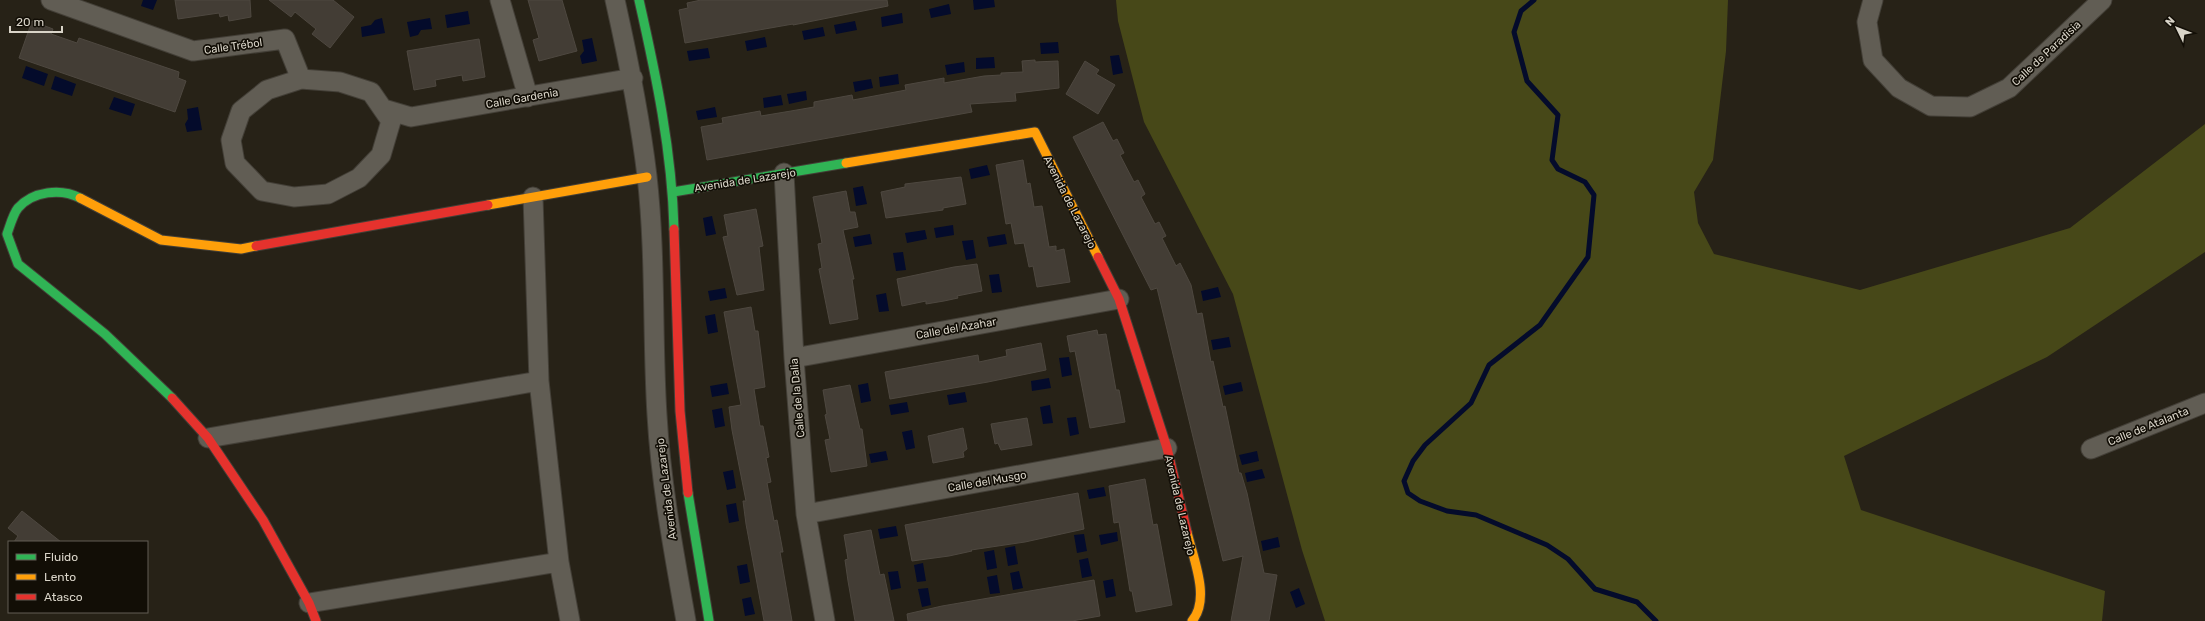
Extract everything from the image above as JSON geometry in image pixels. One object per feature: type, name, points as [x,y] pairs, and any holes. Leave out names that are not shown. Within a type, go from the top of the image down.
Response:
[{"type":"street","name":"Calle Trébol","points":[[51,0],[194,51],[286,39],[301,79]]},
{"type":"street","points":[[500,0],[528,97]]},
{"type":"street","name":"Avenida de Lazarejo","points":[[615,0],[633,78],[647,177],[652,245],[657,416],[668,519],[686,621]]},
{"type":"street","name":"Avenida de Lazarejo","points":[[639,0],[656,73],[673,192],[680,412],[690,514],[709,621]]},
{"type":"street","name":"Calle de Paradisia","points":[[1873,0],[1867,22],[1873,60],[1899,88],[1931,106],[1970,107],[2009,88],[2102,0]]},
{"type":"street","name":"Calle Gardenia","points":[[384,109],[410,117],[633,78]]},
{"type":"street","points":[[301,79],[340,82],[371,92],[384,109],[391,120],[381,155],[359,178],[328,194],[294,197],[262,191],[235,163],[231,140],[241,111],[267,90],[301,79]]},
{"type":"street","points":[[387,138],[410,117]]},
{"type":"street","name":"Avenida de Lazarejo","points":[[673,192],[1035,132],[1119,299],[1167,448],[1202,597],[1199,613],[1192,621]]},
{"type":"street","name":"Calle de la Dalia","points":[[784,173],[794,358],[806,514],[825,621]]},
{"type":"street","points":[[316,621],[309,603],[263,520],[208,438],[164,389],[105,334],[18,264],[7,234],[18,208],[38,194],[70,193],[161,240],[241,249],[647,177]]},
{"type":"street","points":[[533,196],[539,381],[559,562],[570,621]]},
{"type":"street","name":"Calle del Azahar","points":[[794,358],[1119,299]]},
{"type":"street","points":[[208,438],[539,381]]},
{"type":"street","name":"Calle de Atalanta","points":[[2091,449],[2205,402]]},
{"type":"street","name":"Calle del Musgo","points":[[806,514],[1167,448]]},
{"type":"street","points":[[309,603],[559,562]]},
{"type":"shaded area","points":[[1116,0],[1728,0],[1726,51],[1713,160],[1694,192],[1698,223],[1714,254],[1860,290],[2070,228],[2205,124],[2205,252],[2047,357],[1844,456],[1861,510],[2105,591],[2102,621],[1325,621],[1302,550],[1233,294],[1144,122],[1118,21]]},
{"type":"water","points":[[143,0],[157,0],[153,10],[141,6]]},
{"type":"water","points":[[973,0],[994,0],[995,7],[974,10]]},
{"type":"water","points":[[949,4],[951,14],[931,18],[929,9]]},
{"type":"water","points":[[468,11],[470,24],[447,28],[445,15]]},
{"type":"water","points":[[902,13],[903,23],[882,27],[881,17]]},
{"type":"water","points":[[382,18],[385,33],[362,37],[361,27],[371,25],[375,20]]},
{"type":"water","points":[[430,18],[432,29],[421,30],[418,35],[410,37],[407,22]]},
{"type":"water","points":[[855,21],[857,30],[836,34],[834,25]]},
{"type":"water","points":[[823,27],[825,36],[804,40],[802,31]]},
{"type":"water","points":[[765,37],[767,47],[747,51],[745,41]]},
{"type":"water","points":[[592,38],[597,61],[582,64],[580,56],[584,51],[582,40]]},
{"type":"water","points":[[1058,42],[1059,53],[1041,54],[1040,43]]},
{"type":"water","points":[[708,48],[710,58],[689,61],[687,51]]},
{"type":"water","points":[[1119,55],[1123,73],[1113,75],[1110,56]]},
{"type":"water","points":[[994,57],[995,68],[976,69],[976,58]]},
{"type":"water","points":[[964,62],[965,72],[947,75],[945,65]]},
{"type":"water","points":[[26,66],[48,74],[44,86],[22,78]]},
{"type":"water","points":[[898,74],[899,84],[880,87],[879,77]]},
{"type":"water","points":[[55,76],[76,84],[72,96],[51,89]]},
{"type":"water","points":[[871,79],[873,88],[855,92],[853,82]]},
{"type":"water","points":[[806,91],[807,100],[789,104],[787,94]]},
{"type":"water","points":[[781,95],[783,105],[764,108],[763,98]]},
{"type":"water","points":[[114,97],[135,104],[131,116],[109,109]]},
{"type":"water","points":[[198,107],[202,130],[187,132],[185,124],[188,119],[187,109]]},
{"type":"water","points":[[715,107],[717,117],[698,120],[696,111]]},
{"type":"water","points":[[987,165],[990,175],[971,179],[969,169]]},
{"type":"water","points":[[863,186],[867,204],[856,206],[853,188]]},
{"type":"water","points":[[712,216],[716,234],[706,236],[703,218]]},
{"type":"water","points":[[953,225],[954,235],[936,238],[934,228]]},
{"type":"water","points":[[925,230],[927,239],[907,243],[905,233]]},
{"type":"water","points":[[870,234],[872,244],[855,247],[853,237]]},
{"type":"water","points":[[1005,234],[1007,244],[989,247],[987,237]]},
{"type":"water","points":[[973,240],[976,258],[966,260],[962,241]]},
{"type":"water","points":[[903,252],[906,270],[896,271],[893,253]]},
{"type":"water","points":[[999,274],[1002,292],[992,293],[989,275]]},
{"type":"water","points":[[1218,287],[1221,297],[1203,301],[1201,291]]},
{"type":"water","points":[[725,288],[727,298],[710,301],[708,291]]},
{"type":"water","points":[[886,293],[889,311],[879,312],[876,295]]},
{"type":"water","points":[[715,314],[718,332],[708,334],[705,316]]},
{"type":"water","points":[[1229,337],[1231,347],[1213,350],[1211,340]]},
{"type":"water","points":[[1069,357],[1072,375],[1062,377],[1059,358]]},
{"type":"water","points":[[1049,378],[1051,388],[1032,391],[1031,381]]},
{"type":"water","points":[[1241,382],[1243,391],[1225,395],[1223,386]]},
{"type":"water","points":[[727,383],[729,394],[712,397],[710,386]]},
{"type":"water","points":[[868,383],[871,401],[861,403],[858,385]]},
{"type":"water","points":[[965,392],[967,402],[949,405],[947,395]]},
{"type":"water","points":[[907,402],[909,412],[891,415],[889,405]]},
{"type":"water","points":[[1050,405],[1053,423],[1043,424],[1040,407]]},
{"type":"water","points":[[722,408],[725,426],[715,428],[712,410]]},
{"type":"water","points":[[1076,417],[1079,434],[1070,436],[1067,418]]},
{"type":"water","points":[[912,430],[915,448],[906,450],[902,432]]},
{"type":"water","points":[[886,451],[888,460],[871,463],[869,454]]},
{"type":"water","points":[[1257,451],[1259,461],[1242,465],[1239,455]]},
{"type":"water","points":[[1262,469],[1265,478],[1247,482],[1245,473]]},
{"type":"water","points":[[733,470],[736,488],[727,490],[723,472]]},
{"type":"water","points":[[1104,487],[1106,496],[1089,499],[1087,490]]},
{"type":"water","points":[[736,503],[739,521],[729,523],[726,505]]},
{"type":"water","points":[[896,526],[898,536],[880,539],[878,529]]},
{"type":"water","points":[[1117,532],[1118,541],[1101,545],[1099,535]]},
{"type":"water","points":[[1084,534],[1087,551],[1077,553],[1074,535]]},
{"type":"water","points":[[1278,537],[1280,547],[1263,551],[1261,541]]},
{"type":"water","points":[[1015,546],[1018,564],[1008,566],[1005,548]]},
{"type":"water","points":[[994,550],[997,568],[987,570],[984,552]]},
{"type":"water","points":[[1088,558],[1092,576],[1082,578],[1079,560]]},
{"type":"water","points":[[923,563],[926,581],[917,582],[914,565]]},
{"type":"water","points":[[747,564],[750,582],[740,584],[737,566]]},
{"type":"water","points":[[898,571],[901,588],[891,590],[888,572]]},
{"type":"water","points":[[1019,571],[1023,588],[1013,590],[1010,573]]},
{"type":"water","points":[[997,575],[1000,593],[990,594],[987,577]]},
{"type":"water","points":[[1113,579],[1116,596],[1106,598],[1103,581]]},
{"type":"water","points":[[928,588],[931,605],[922,607],[918,589]]},
{"type":"water","points":[[1299,588],[1305,604],[1296,608],[1290,592]]},
{"type":"water","points":[[751,597],[755,614],[745,616],[742,599]]},
{"type":"building","points":[[175,0],[250,0],[251,17],[229,21],[228,15],[220,17],[219,13],[178,19]]},
{"type":"building","points":[[269,0],[333,0],[354,17],[330,48],[312,34],[316,29],[295,12],[291,17]]},
{"type":"building","points":[[528,0],[562,0],[577,51],[539,61],[533,40],[539,38]]},
{"type":"building","points":[[701,0],[887,0],[888,6],[793,25],[685,43],[679,10],[688,8],[687,3]]},
{"type":"building","points":[[32,21],[53,29],[51,34],[77,43],[79,38],[179,72],[178,78],[186,81],[175,112],[19,58]]},
{"type":"building","points":[[479,39],[485,77],[463,81],[462,75],[435,80],[436,86],[414,90],[407,51]]},
{"type":"building","points":[[1035,60],[1035,62],[1058,61],[1059,88],[1015,93],[1016,101],[970,104],[972,112],[707,160],[701,127],[723,123],[722,118],[760,111],[761,116],[814,107],[814,102],[852,95],[853,100],[906,90],[905,85],[944,78],[944,83],[984,76],[1001,75],[1001,73],[1023,72],[1022,61]]},
{"type":"building","points":[[1085,61],[1099,70],[1096,74],[1115,85],[1098,114],[1066,94]]},
{"type":"building","points":[[1103,122],[1113,141],[1117,139],[1124,153],[1120,155],[1134,182],[1138,180],[1145,194],[1141,197],[1155,224],[1159,222],[1166,236],[1162,238],[1176,266],[1180,263],[1191,285],[1197,314],[1202,313],[1211,362],[1213,361],[1223,407],[1225,406],[1239,473],[1241,473],[1247,493],[1264,573],[1277,575],[1269,621],[1231,621],[1243,556],[1223,561],[1157,288],[1151,290],[1073,137]]},
{"type":"building","points":[[1023,160],[1027,184],[1030,183],[1034,207],[1042,206],[1049,247],[1056,246],[1056,251],[1064,249],[1070,282],[1037,287],[1033,266],[1029,267],[1024,243],[1015,244],[1011,223],[1006,224],[996,165]]},
{"type":"building","points":[[961,177],[966,204],[943,208],[943,210],[886,218],[881,192],[905,187],[905,184]]},
{"type":"building","points":[[846,191],[850,212],[855,212],[858,227],[843,230],[854,279],[852,279],[858,319],[830,324],[819,269],[822,268],[818,244],[822,243],[813,197]]},
{"type":"building","points":[[756,209],[763,246],[759,247],[764,290],[737,295],[723,237],[728,236],[724,215]]},
{"type":"building","points":[[977,264],[982,291],[957,296],[958,298],[944,301],[926,304],[926,301],[902,306],[897,279],[954,267]]},
{"type":"building","points":[[751,307],[755,331],[758,331],[765,387],[754,389],[760,426],[763,426],[769,457],[766,458],[771,482],[767,483],[774,521],[777,520],[783,552],[780,552],[792,621],[764,621],[746,524],[743,501],[746,501],[732,430],[729,407],[741,405],[724,312]]},
{"type":"building","points":[[1097,330],[1098,335],[1106,334],[1116,390],[1119,390],[1125,422],[1090,428],[1075,351],[1070,352],[1067,336]]},
{"type":"building","points":[[1041,343],[1046,370],[890,399],[885,372],[978,355],[979,362],[1007,356],[1006,350]]},
{"type":"building","points":[[850,385],[860,429],[862,429],[867,466],[831,472],[825,440],[830,439],[825,415],[827,414],[823,390]]},
{"type":"building","points":[[1027,418],[1032,445],[1001,450],[998,443],[995,444],[991,424]]},
{"type":"building","points":[[963,428],[967,449],[963,452],[964,457],[933,463],[928,436]]},
{"type":"building","points":[[1145,479],[1153,525],[1157,524],[1172,605],[1136,612],[1132,591],[1130,591],[1119,522],[1114,523],[1109,486]]},
{"type":"building","points":[[1078,493],[1084,529],[1025,542],[971,550],[972,551],[949,556],[912,561],[905,525]]},
{"type":"building","points":[[22,511],[60,541],[15,541],[18,536],[8,528]]},
{"type":"building","points":[[871,530],[880,575],[884,574],[894,621],[855,621],[845,560],[848,559],[844,535]]},
{"type":"building","points":[[1094,580],[1100,616],[1072,621],[908,621],[907,614],[942,606]]},
{"type":"waterway","points":[[1534,0],[1521,11],[1514,32],[1527,81],[1558,115],[1552,160],[1558,169],[1585,182],[1594,195],[1588,257],[1540,325],[1489,365],[1471,403],[1425,445],[1413,461],[1404,481],[1408,493],[1420,501],[1447,511],[1476,515],[1547,545],[1568,559],[1595,589],[1637,602],[1656,621]]},
{"type":"traffic: fast","points":[[639,0],[657,85],[667,142],[673,200],[674,229]]},
{"type":"traffic: fast","points":[[673,192],[846,163]]},
{"type":"traffic: fast","points":[[80,198],[64,193],[48,193],[31,198],[18,208],[7,234],[18,264],[105,334],[172,398]]},
{"type":"traffic: fast","points":[[688,493],[709,621]]},
{"type":"traffic: slow","points":[[846,163],[1035,132],[1098,257]]},
{"type":"traffic: slow","points":[[488,205],[647,177]]},
{"type":"traffic: slow","points":[[80,198],[161,240],[241,249],[256,246]]},
{"type":"traffic: slow","points":[[1187,532],[1199,578],[1200,590],[1200,601],[1197,612],[1192,621]]},
{"type":"traffic: jam","points":[[256,246],[488,205]]},
{"type":"traffic: jam","points":[[674,229],[680,411],[688,493]]},
{"type":"traffic: jam","points":[[1098,257],[1119,299],[1167,448],[1187,532]]},
{"type":"traffic: jam","points":[[172,398],[208,438],[263,520],[309,603],[316,621]]}]
